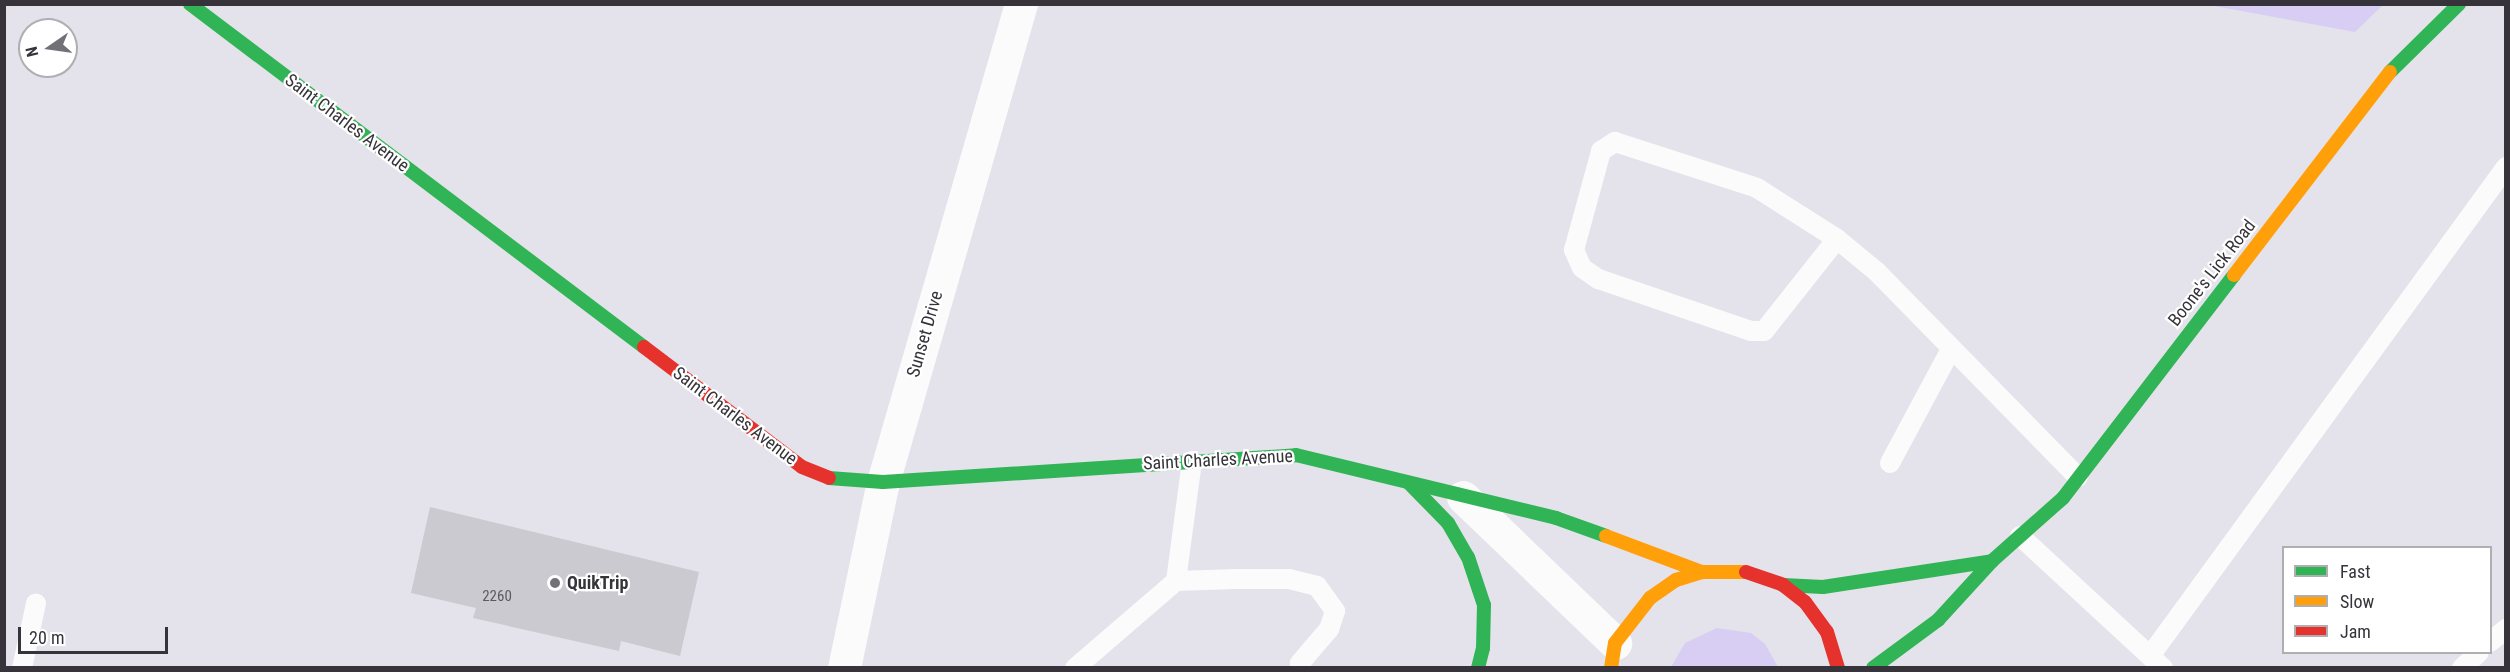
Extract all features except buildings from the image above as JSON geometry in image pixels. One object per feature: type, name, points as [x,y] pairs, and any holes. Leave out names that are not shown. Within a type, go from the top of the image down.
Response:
[{"type":"street","name":"Saint Charles Avenue","points":[[190,4],[802,467],[837,481],[883,483],[975,473],[1296,455],[1556,518],[1702,572]]},
{"type":"street","name":"Sunset Drive","points":[[844,668],[883,483],[1021,4]]},
{"type":"street","name":"Boone's Lick Road","points":[[1873,668],[1938,620],[1992,561],[2063,498],[2392,69],[2459,4]]},
{"type":"street","points":[[1408,482],[1448,523],[1468,557],[1484,605],[1483,648],[1478,668]]},
{"type":"street","name":"Saint Charles Avenue","points":[[1463,497],[1608,660]]},
{"type":"street","points":[[1783,585],[1823,587],[1992,561]]},
{"type":"street","points":[[1608,660],[1650,598],[1676,580],[1702,572],[1730,569],[1758,574],[1783,585],[1805,602],[1827,632],[1838,668]]},
{"type":"lane","points":[[1837,239],[1764,331],[1751,331],[1598,279],[1582,268],[1574,250],[1601,152],[1615,142],[1756,188],[1837,239],[1877,272],[2078,477]]},
{"type":"lane","points":[[2020,536],[2156,662],[2505,167]]},
{"type":"lane","points":[[1890,463],[1951,349]]},
{"type":"lane","points":[[1176,581],[1192,460]]},
{"type":"lane","points":[[1075,668],[1176,581],[1289,579],[1317,586],[1335,611],[1329,629],[1300,663]]},
{"type":"lane","points":[[22,668],[36,603]]},
{"type":"lane","points":[[2492,640],[2505,628]]},
{"type":"lane","points":[[2462,668],[2477,654]]},
{"type":"shaded area","points":[[2209,5],[2383,5],[2355,32]]},
{"type":"shaded area","points":[[1717,628],[1751,633],[1765,644],[1778,667],[1671,667],[1685,643]]},
{"type":"traffic: fast","points":[[190,4],[644,347]]},
{"type":"traffic: fast","points":[[2390,72],[2459,4]]},
{"type":"traffic: fast","points":[[1873,668],[1938,620],[1992,561],[2063,498],[2234,275]]},
{"type":"traffic: fast","points":[[829,478],[883,482],[1296,455],[1556,518],[1606,536]]},
{"type":"traffic: fast","points":[[1409,483],[1448,523],[1468,557],[1484,605],[1483,648],[1478,668]]},
{"type":"traffic: fast","points":[[1783,585],[1823,587],[1992,561]]},
{"type":"traffic: slow","points":[[2234,275],[2390,72]]},
{"type":"traffic: slow","points":[[1606,536],[1702,572]]},
{"type":"traffic: slow","points":[[1611,668],[1615,643],[1650,598],[1676,580],[1702,572],[1746,572]]},
{"type":"traffic: jam","points":[[644,347],[802,467],[829,478]]},
{"type":"traffic: jam","points":[[1746,572],[1783,585],[1805,602],[1827,632],[1838,668]]},
{"type":"place","name":"QuikTrip","points":[[555,583]]}]
